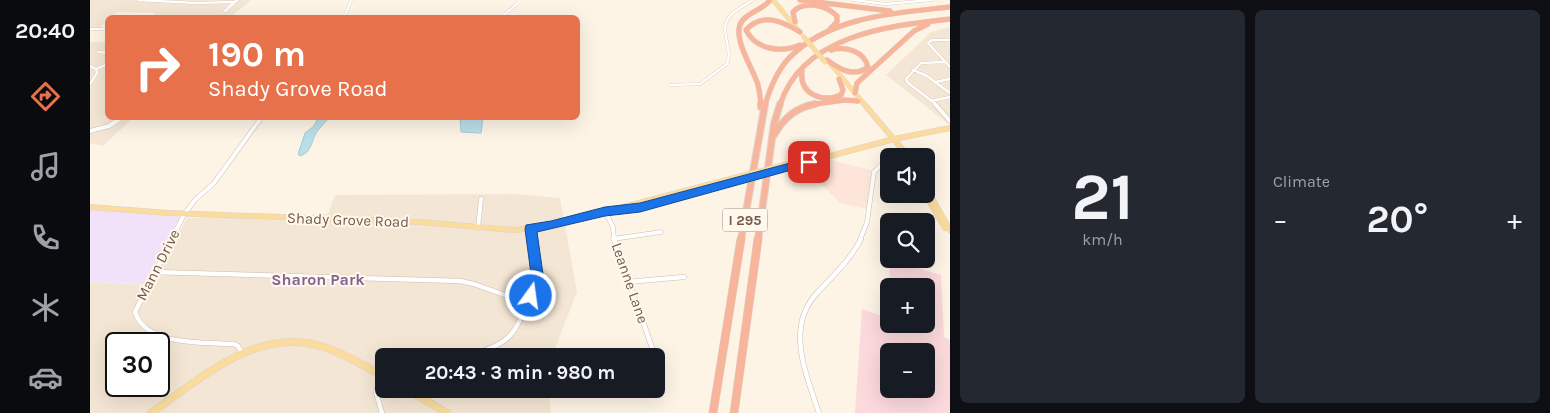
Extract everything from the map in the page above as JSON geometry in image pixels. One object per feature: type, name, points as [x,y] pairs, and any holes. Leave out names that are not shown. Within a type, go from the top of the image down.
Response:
[{"type":"highway","points":[[762,115],[758,85],[740,43],[738,31],[745,17],[773,0]]},
{"type":"highway","points":[[800,0],[874,10],[908,12]]},
{"type":"highway","points":[[794,22],[793,12],[796,7],[809,4],[821,6],[833,12],[838,18],[837,22],[828,31]]},
{"type":"highway","name":"I 295","points":[[713,413],[762,115],[766,96],[773,79],[804,36],[828,31],[869,18],[950,7]]},
{"type":"highway","points":[[771,19],[786,23],[804,36],[791,49],[772,49],[754,40],[748,35],[746,30],[753,22],[771,19]]},
{"type":"highway","name":"I 295","points":[[734,413],[775,119],[780,101],[790,84],[803,68],[823,52],[843,41],[872,31],[906,24],[950,19]]},
{"type":"highway","points":[[855,93],[857,82],[914,31],[938,20]]},
{"type":"highway","points":[[823,52],[836,48],[849,50],[863,56],[868,65],[864,70],[849,71],[838,68],[826,61]]},
{"type":"highway","points":[[803,68],[800,79],[801,85],[808,92],[819,97],[831,98],[841,95],[843,90],[839,79]]},
{"type":"highway","points":[[772,140],[782,120],[796,108],[817,103],[858,101]]},
{"type":"main road","points":[[773,0],[794,22],[804,36]]},
{"type":"main road","points":[[773,0],[855,93],[898,148]]},
{"type":"main road","points":[[826,61],[839,79],[901,148]]},
{"type":"main road","name":"Shady Grove Road","points":[[90,207],[185,213],[419,222],[507,230],[531,229],[551,226],[605,211],[695,191],[891,137],[950,124]]},
{"type":"main road","points":[[929,203],[938,219],[950,234]]},
{"type":"main road","points":[[935,203],[950,230]]},
{"type":"main road","points":[[151,413],[242,354],[273,344],[307,343],[325,348],[375,372]]},
{"type":"main road","points":[[422,398],[447,413]]},
{"type":"street","points":[[138,0],[236,1]]},
{"type":"street","points":[[345,15],[351,0]]},
{"type":"street","points":[[504,15],[521,0]]},
{"type":"street","points":[[670,85],[700,84],[727,64],[730,52],[724,34],[725,24],[731,14],[753,0]]},
{"type":"street","points":[[854,0],[885,4],[932,0]]},
{"type":"street","points":[[225,11],[236,1]]},
{"type":"street","points":[[90,28],[105,29]]},
{"type":"street","points":[[950,40],[931,40],[928,43],[950,67]]},
{"type":"street","points":[[946,40],[950,44]]},
{"type":"street","points":[[98,52],[105,53]]},
{"type":"street","points":[[945,62],[922,62],[906,77],[906,81],[940,108],[950,124]]},
{"type":"street","points":[[90,66],[96,69],[105,65]]},
{"type":"street","points":[[90,83],[97,73],[96,69]]},
{"type":"street","points":[[913,70],[950,93]]},
{"type":"street","points":[[935,82],[950,79]]},
{"type":"street","points":[[931,101],[950,97]]},
{"type":"street","points":[[90,131],[109,126],[118,120]]},
{"type":"street","name":"Mann Drive","points":[[242,354],[238,346],[234,344],[193,342],[156,333],[139,324],[135,316],[136,308],[185,213],[195,200],[214,183],[260,120]]},
{"type":"street","points":[[820,413],[801,354],[800,333],[802,318],[810,300],[840,270],[857,248],[868,218],[874,172],[880,166]]},
{"type":"street","points":[[478,228],[481,199]]},
{"type":"street","name":"Leanne Lane","points":[[605,211],[613,227],[613,239],[627,282],[637,303],[652,348]]},
{"type":"street","points":[[486,348],[509,337],[516,328],[535,285],[537,274],[531,229]]},
{"type":"street","points":[[613,239],[661,232]]},
{"type":"street","points":[[154,272],[460,281],[528,303]]},
{"type":"street","points":[[627,282],[684,277]]},
{"type":"street","points":[[378,398],[382,413]]},
{"type":"shaded area","points":[[90,0],[251,0],[233,15],[153,15],[155,13],[117,12],[113,15],[105,15],[105,23],[98,29],[90,29]]},
{"type":"shaded area","points":[[950,27],[950,122],[947,123],[886,75],[931,32]]},
{"type":"shaded area","points":[[90,42],[105,42],[105,120],[131,120],[103,146],[90,143]]},
{"type":"shaded area","points":[[831,160],[871,170],[867,209],[840,203],[805,167]]},
{"type":"shaded area","points":[[513,194],[560,198],[577,292],[555,348],[375,348],[375,398],[549,398],[551,413],[90,413],[90,284],[92,282],[150,285],[187,218],[328,214],[335,195]]},
{"type":"shaded area","points":[[90,209],[176,215],[179,218],[144,284],[90,282]]},
{"type":"shaded area","points":[[890,268],[917,268],[941,275],[944,337],[950,340],[950,413],[855,413],[862,309],[880,315],[880,333],[935,333],[935,278],[889,278]]},
{"type":"water","points":[[317,120],[327,120],[318,130],[307,152],[300,156],[298,154],[305,133],[314,126]]},
{"type":"water","points":[[460,120],[483,120],[481,133],[461,132]]},
{"type":"district","name":"Sharon Park","points":[[318,279]]},
{"type":"route","points":[[531,296],[537,274],[531,229],[551,226],[605,211],[629,210],[809,162]]}]
